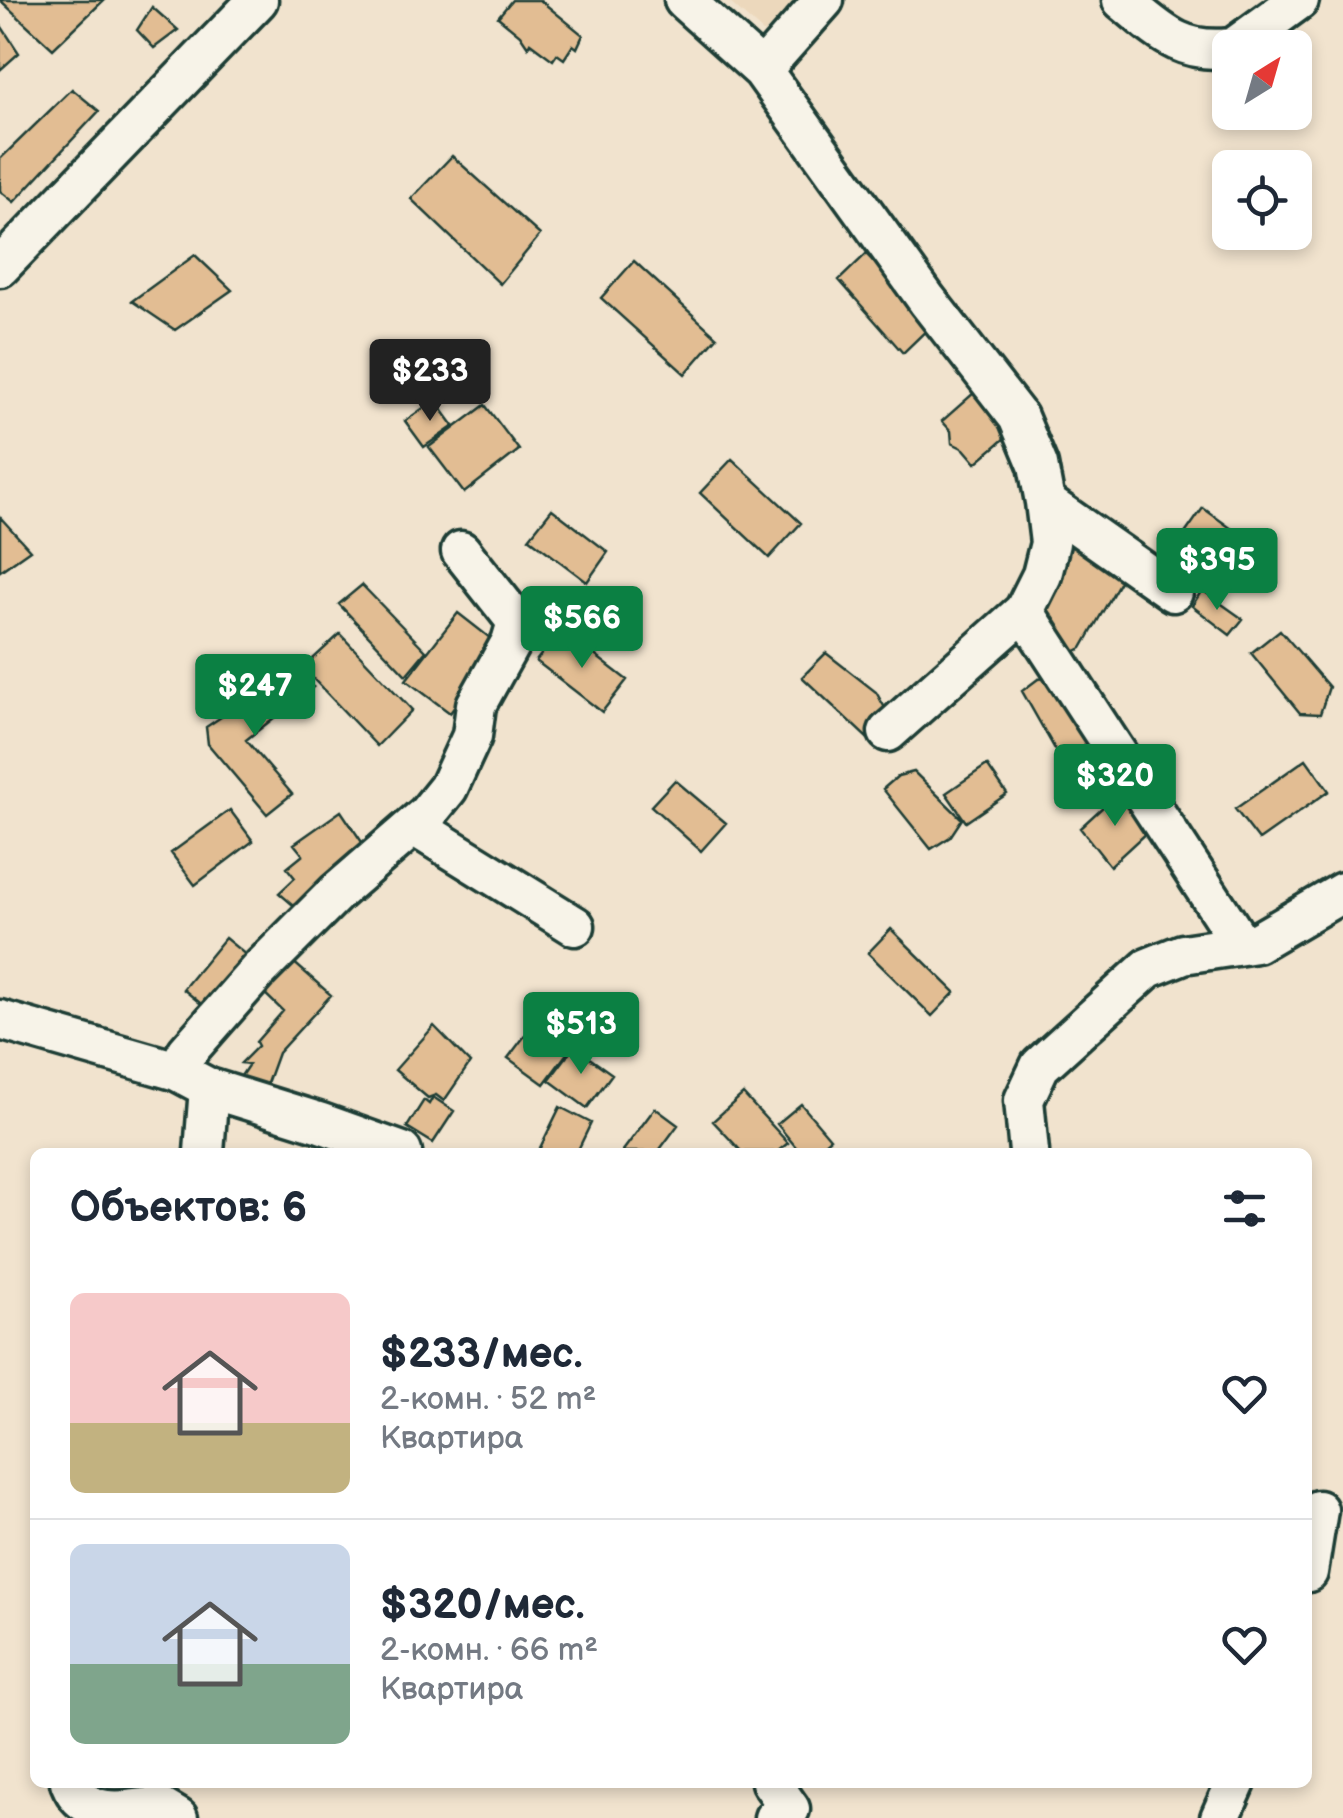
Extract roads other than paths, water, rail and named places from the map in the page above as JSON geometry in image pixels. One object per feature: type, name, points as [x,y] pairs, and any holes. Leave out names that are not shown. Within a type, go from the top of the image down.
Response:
[{"type":"street","points":[[0,266],[258,0]]},
{"type":"street","points":[[684,0],[762,70],[927,300],[1018,417],[1038,465],[1050,542],[1042,575],[1024,610],[888,732]]},
{"type":"street","points":[[762,70],[824,0]]},
{"type":"street","points":[[1122,0],[1180,45],[1212,50]]},
{"type":"street","points":[[1257,30],[1299,0]]},
{"type":"street","points":[[1045,502],[1173,592]]},
{"type":"street","points":[[203,1148],[187,1052],[337,892],[414,826],[448,788],[472,736],[476,705],[511,642],[517,622],[461,551]]},
{"type":"street","points":[[1024,610],[1241,944]]},
{"type":"street","points":[[414,826],[575,926]]},
{"type":"street","points":[[1030,1148],[1024,1100],[1040,1066],[1148,968],[1183,954],[1256,943],[1343,892]]},
{"type":"street","points":[[0,1020],[391,1148]]},
{"type":"street","points":[[1312,1556],[1323,1512]]},
{"type":"street","points":[[72,1788],[76,1801],[90,1810],[114,1814],[158,1806],[178,1818]]},
{"type":"street","points":[[774,1818],[790,1809],[775,1788]]},
{"type":"street","points":[[1220,1818],[1233,1788]]}]
